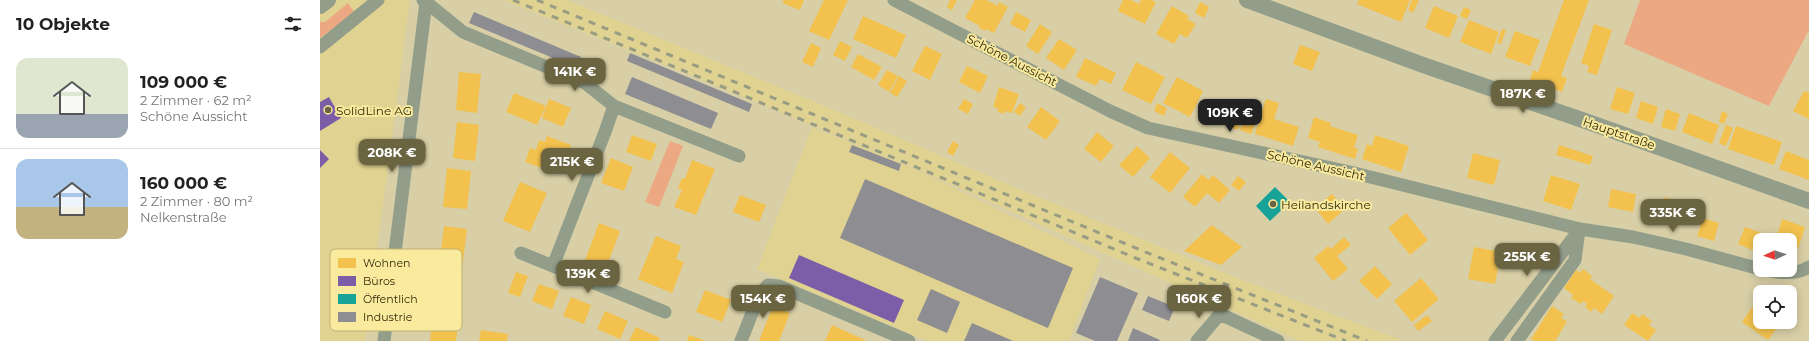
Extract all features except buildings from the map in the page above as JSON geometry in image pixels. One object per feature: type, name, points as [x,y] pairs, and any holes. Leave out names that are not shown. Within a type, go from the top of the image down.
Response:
[{"type":"street","points":[[320,6],[328,0]]},
{"type":"street","points":[[320,47],[378,0]]},
{"type":"street","name":"Schöne Aussicht","points":[[894,0],[1110,111],[1148,128],[1350,172],[1580,229],[1633,237],[1686,249],[1753,267]]},
{"type":"street","name":"Hauptstraße","points":[[1247,0],[1423,65],[1621,133],[1809,201]]},
{"type":"street","points":[[425,1],[462,32],[585,83],[614,106],[739,156]]},
{"type":"street","points":[[395,249],[425,1]]},
{"type":"street","points":[[553,266],[606,132],[614,106]]},
{"type":"street","points":[[1495,341],[1580,229]]},
{"type":"street","points":[[1517,341],[1576,260],[1580,229]]},
{"type":"street","points":[[521,253],[665,312]]},
{"type":"street","points":[[1797,272],[1803,271],[1809,267]]},
{"type":"street","points":[[741,341],[760,293],[768,285],[779,286],[909,341]]},
{"type":"street","points":[[1197,341],[1220,314],[1278,341]]},
{"type":"street","points":[[384,341],[385,331]]},
{"type":"shaded area","points":[[320,0],[410,0],[377,249],[330,249],[330,331],[366,331],[365,341],[320,341]]},
{"type":"shaded area","points":[[503,0],[567,0],[815,102],[1007,184],[1237,278],[1404,341],[1300,341],[903,163],[656,61]]},
{"type":"shaded area","points":[[1640,0],[1809,0],[1809,30],[1769,106],[1624,44]]},
{"type":"shaded area","points":[[348,3],[354,12],[320,38],[320,22],[325,22]]},
{"type":"shaded area","points":[[812,127],[902,163],[1100,259],[1069,341],[927,341],[757,269]]},
{"type":"shaded area","points":[[670,141],[683,146],[659,207],[645,202]]},
{"type":"railway","points":[[513,0],[1138,259],[1346,341]]},
{"type":"railway","points":[[537,0],[1143,251],[1367,341]]},
{"type":"place","name":"SolidLine AG","points":[[328,110]]},
{"type":"place","name":"Heilandskirche","points":[[1273,204]]}]
